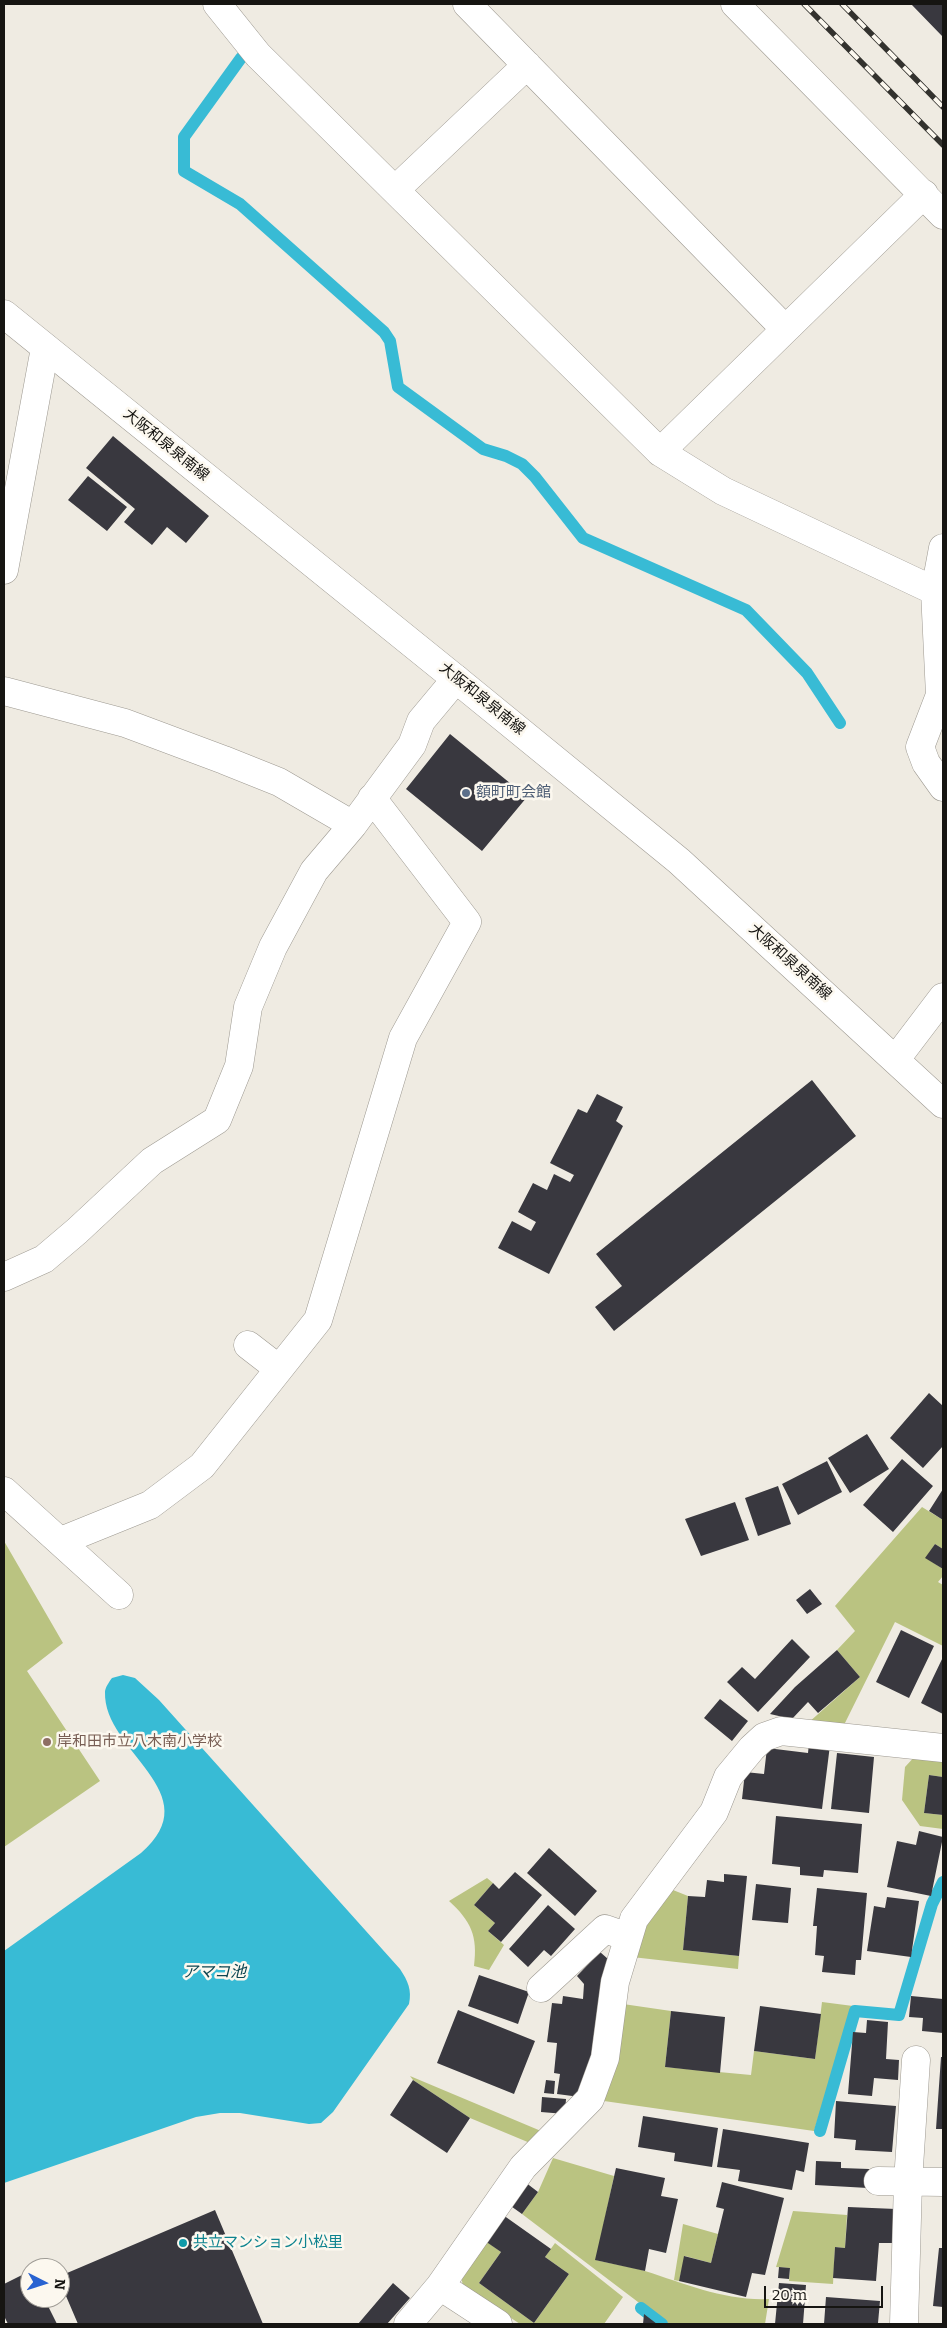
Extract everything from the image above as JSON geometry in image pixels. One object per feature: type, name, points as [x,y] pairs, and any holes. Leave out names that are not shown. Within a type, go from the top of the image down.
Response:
[{"type":"street","points":[[218,4],[258,55],[660,452],[723,491],[935,591]]},
{"type":"street","points":[[467,4],[786,329]]},
{"type":"street","points":[[735,4],[943,215]]},
{"type":"street","points":[[395,190],[527,65]]},
{"type":"street","points":[[660,452],[924,194]]},
{"type":"street","name":"大阪和泉泉南線","points":[[4,314],[456,679],[679,862],[943,1104]]},
{"type":"street","points":[[4,570],[45,348]]},
{"type":"street","points":[[943,548],[935,591],[940,695],[920,747],[926,763],[943,787]]},
{"type":"street","points":[[4,1277],[44,1259],[152,1161],[217,1120],[238,1066],[248,1007],[274,947],[314,871],[353,825],[412,745],[421,720],[456,679]]},
{"type":"street","points":[[4,690],[125,723],[224,760],[279,782],[353,825]]},
{"type":"street","points":[[61,1541],[150,1505],[202,1466],[318,1320],[403,1038],[467,922],[372,798]]},
{"type":"street","points":[[896,1059],[943,996]]},
{"type":"street","points":[[248,1345],[279,1369]]},
{"type":"street","points":[[4,1491],[119,1595]]},
{"type":"street","points":[[408,2324],[440,2286],[523,2167],[590,2099],[605,2058],[615,1982],[634,1919],[714,1812],[728,1777],[752,1748],[764,1737],[781,1731],[943,1748]]},
{"type":"street","points":[[541,1988],[605,1929],[628,1937]]},
{"type":"street","points":[[904,2324],[908,2182],[916,2060]]},
{"type":"street","points":[[878,2181],[943,2182]]},
{"type":"street","points":[[440,2286],[498,2324]]},
{"type":"green space","points":[[922,1507],[943,1520],[943,1549],[935,1544],[926,1558],[943,1569],[943,1576],[938,1582],[943,1585],[943,1646],[895,1622],[843,1727],[808,1723],[860,1677],[837,1650],[855,1631],[835,1606]]},
{"type":"green space","points":[[4,1541],[63,1643],[27,1671],[100,1781],[4,1847]]},
{"type":"green space","points":[[917,1754],[943,1755],[943,1777],[929,1775],[924,1813],[943,1815],[943,1829],[920,1826],[902,1800],[905,1767]]},
{"type":"green space","points":[[487,1878],[493,1883],[474,1905],[495,1923],[488,1931],[504,1945],[489,1970],[474,1966],[474,1938],[468,1922],[449,1901]]},
{"type":"green space","points":[[673,1890],[688,1896],[683,1950],[739,1956],[738,1969],[632,1957],[642,1927]]},
{"type":"green space","points":[[822,2002],[853,2006],[814,2131],[604,2101],[616,2065],[623,2004],[671,2011],[665,2067],[751,2075],[754,2051],[815,2059]]},
{"type":"green space","points":[[410,2076],[541,2131],[530,2143],[470,2118],[413,2080]]},
{"type":"green space","points":[[553,2158],[614,2176],[596,2260],[639,2269],[721,2294],[753,2299],[769,2299],[765,2324],[667,2324],[522,2214],[538,2192]]},
{"type":"green space","points":[[793,2211],[847,2215],[845,2248],[835,2247],[833,2284],[789,2281],[790,2268],[776,2267]]},
{"type":"green space","points":[[683,2224],[718,2234],[711,2263],[685,2256],[679,2281],[674,2280]]},
{"type":"green space","points":[[483,2239],[501,2252],[479,2283],[534,2323],[569,2274],[545,2257],[555,2243],[623,2297],[604,2324],[520,2324],[463,2286],[460,2271]]},
{"type":"water","name":"アマコ池","points":[[123,1675],[135,1678],[159,1700],[400,1969],[409,1986],[409,2004],[333,2112],[321,2123],[309,2124],[240,2113],[220,2113],[196,2117],[4,2183],[4,1951],[141,1853],[159,1831],[165,1811],[160,1792],[120,1734],[109,1714],[105,1692],[108,1683],[112,1678]]},
{"type":"building","points":[[911,4],[943,4],[943,37]]},
{"type":"building","points":[[113,436],[209,516],[186,543],[167,527],[152,545],[124,522],[135,509],[86,468]]},
{"type":"building","points":[[88,476],[127,507],[107,531],[68,500]]},
{"type":"building","name":"額町町会館","points":[[450,734],[527,797],[482,851],[406,789]]},
{"type":"building","points":[[812,1080],[856,1136],[614,1331],[595,1307],[622,1286],[596,1254]]},
{"type":"building","points":[[597,1094],[623,1107],[616,1121],[623,1126],[549,1274],[498,1248],[512,1221],[531,1231],[536,1222],[518,1212],[533,1183],[547,1190],[554,1174],[570,1182],[574,1175],[550,1163],[578,1109],[587,1113]]},
{"type":"building","points":[[929,1393],[943,1406],[943,1446],[923,1468],[890,1438]]},
{"type":"building","points":[[867,1434],[889,1469],[850,1493],[828,1458]]},
{"type":"building","points":[[902,1459],[933,1486],[893,1532],[863,1505]]},
{"type":"building","points":[[827,1461],[842,1492],[798,1515],[782,1484]]},
{"type":"building","points":[[778,1486],[791,1524],[758,1536],[745,1498]]},
{"type":"building","points":[[943,1489],[943,1520],[929,1511]]},
{"type":"building","points":[[735,1502],[749,1540],[701,1556],[685,1519]]},
{"type":"building","points":[[935,1544],[943,1549],[943,1569],[925,1558]]},
{"type":"building","points":[[810,1589],[822,1604],[807,1614],[796,1600]]},
{"type":"building","points":[[901,1630],[934,1646],[909,1698],[876,1682]]},
{"type":"building","points":[[792,1639],[810,1657],[758,1712],[727,1682],[742,1667],[755,1679]]},
{"type":"building","points":[[837,1650],[860,1677],[818,1713],[808,1702],[792,1719],[770,1714],[795,1687]]},
{"type":"building","points":[[943,1657],[943,1714],[921,1703]]},
{"type":"building","points":[[720,1699],[748,1721],[732,1741],[704,1718]]},
{"type":"building","points":[[809,1743],[830,1745],[822,1809],[742,1799],[745,1772],[764,1774],[767,1748],[808,1753]]},
{"type":"building","points":[[837,1753],[874,1757],[869,1813],[831,1809]]},
{"type":"building","points":[[929,1775],[943,1777],[943,1815],[924,1813]]},
{"type":"building","points":[[776,1816],[862,1824],[858,1873],[824,1870],[823,1877],[800,1875],[800,1867],[772,1864]]},
{"type":"building","points":[[919,1831],[943,1837],[931,1896],[887,1887],[897,1841],[916,1845]]},
{"type":"building","points":[[549,1848],[597,1891],[575,1916],[527,1873]]},
{"type":"building","points":[[515,1872],[542,1895],[501,1942],[488,1931],[495,1923],[474,1905],[493,1883],[499,1889]]},
{"type":"building","points":[[724,1874],[747,1876],[739,1956],[683,1950],[688,1896],[705,1897],[707,1880],[724,1882]]},
{"type":"building","points":[[756,1884],[791,1888],[788,1923],[752,1920]]},
{"type":"building","points":[[817,1888],[867,1893],[861,1960],[856,1960],[855,1975],[822,1972],[824,1956],[815,1955],[817,1926],[813,1926]]},
{"type":"building","points":[[887,1897],[919,1901],[911,1957],[867,1951],[874,1906],[885,1908]]},
{"type":"building","points":[[548,1905],[575,1929],[551,1956],[544,1950],[528,1967],[509,1949]]},
{"type":"building","points":[[600,1952],[608,1959],[590,2081],[580,2097],[557,2094],[560,2074],[554,2073],[557,2043],[547,2042],[552,2003],[562,2004],[563,1996],[583,1999],[584,1984],[577,1976]]},
{"type":"building","points":[[479,1975],[529,1992],[518,2024],[468,2006]]},
{"type":"building","points":[[911,1996],[943,1999],[943,2033],[922,2031],[923,2018],[909,2017]]},
{"type":"building","points":[[760,2006],[821,2014],[815,2059],[754,2051]]},
{"type":"building","points":[[458,2010],[535,2041],[514,2094],[437,2063]]},
{"type":"building","points":[[671,2011],[725,2017],[720,2073],[665,2067]]},
{"type":"building","points":[[867,2020],[888,2022],[886,2059],[899,2060],[898,2080],[874,2078],[872,2096],[848,2094],[853,2032],[866,2033]]},
{"type":"building","points":[[941,2057],[943,2057],[943,2129],[936,2129]]},
{"type":"building","points":[[413,2080],[470,2118],[447,2153],[390,2115]]},
{"type":"building","points":[[546,2080],[555,2081],[554,2094],[544,2093]]},
{"type":"building","points":[[542,2097],[566,2099],[565,2114],[541,2112]]},
{"type":"building","points":[[836,2101],[896,2106],[892,2152],[855,2150],[856,2140],[834,2138]]},
{"type":"building","points":[[643,2116],[718,2128],[712,2167],[674,2161],[675,2153],[638,2147]]},
{"type":"building","points":[[723,2129],[809,2143],[804,2172],[796,2170],[792,2190],[738,2181],[740,2170],[717,2167]]},
{"type":"building","points":[[816,2161],[841,2162],[841,2168],[869,2169],[868,2188],[815,2185]]},
{"type":"building","points":[[616,2168],[665,2178],[661,2196],[678,2199],[666,2253],[649,2249],[645,2271],[595,2260]]},
{"type":"building","points":[[525,2182],[538,2192],[522,2214],[508,2204]]},
{"type":"building","points":[[722,2182],[784,2198],[765,2275],[752,2273],[746,2297],[679,2281],[684,2256],[711,2263],[724,2209],[716,2207]]},
{"type":"building","points":[[848,2207],[896,2209],[894,2243],[879,2243],[876,2281],[833,2278],[835,2247],[845,2248]]},
{"type":"building","name":"共立マンション小松里","points":[[215,2210],[263,2324],[78,2324],[70,2305],[70,2272]]},
{"type":"building","points":[[503,2215],[551,2249],[545,2257],[569,2274],[534,2323],[479,2283],[501,2252],[485,2241]]},
{"type":"building","points":[[939,2248],[943,2248],[943,2307],[933,2306]]},
{"type":"building","points":[[779,2267],[790,2268],[789,2279],[778,2278]]},
{"type":"building","points":[[20,2276],[20,2308],[49,2308],[57,2324],[8,2324],[4,2316],[4,2284]]},
{"type":"building","points":[[393,2283],[410,2298],[387,2324],[358,2324]]},
{"type":"building","points":[[779,2283],[806,2285],[803,2324],[775,2324]]},
{"type":"building","points":[[826,2297],[880,2301],[878,2323],[824,2324]]},
{"type":"building","points":[[644,2314],[657,2324],[643,2324]]},
{"type":"waterway","points":[[241,58],[184,137],[184,171],[240,204],[384,332],[390,341],[398,387],[483,449],[506,456],[522,464],[535,477],[583,538],[746,610],[807,673],[840,723]]},
{"type":"waterway","points":[[820,2131],[855,2011],[899,2015],[932,1904],[943,1882]]},
{"type":"waterway","points":[[641,2308],[662,2324]]},
{"type":"railway","points":[[804,4],[943,145]]},
{"type":"railway","points":[[842,4],[943,107]]},
{"type":"place","name":"額町町会館","points":[[466,793]]},
{"type":"place","name":"岸和田市立八木南小学校","points":[[47,1742]]},
{"type":"place","name":"共立マンション小松里","points":[[183,2243]]}]
